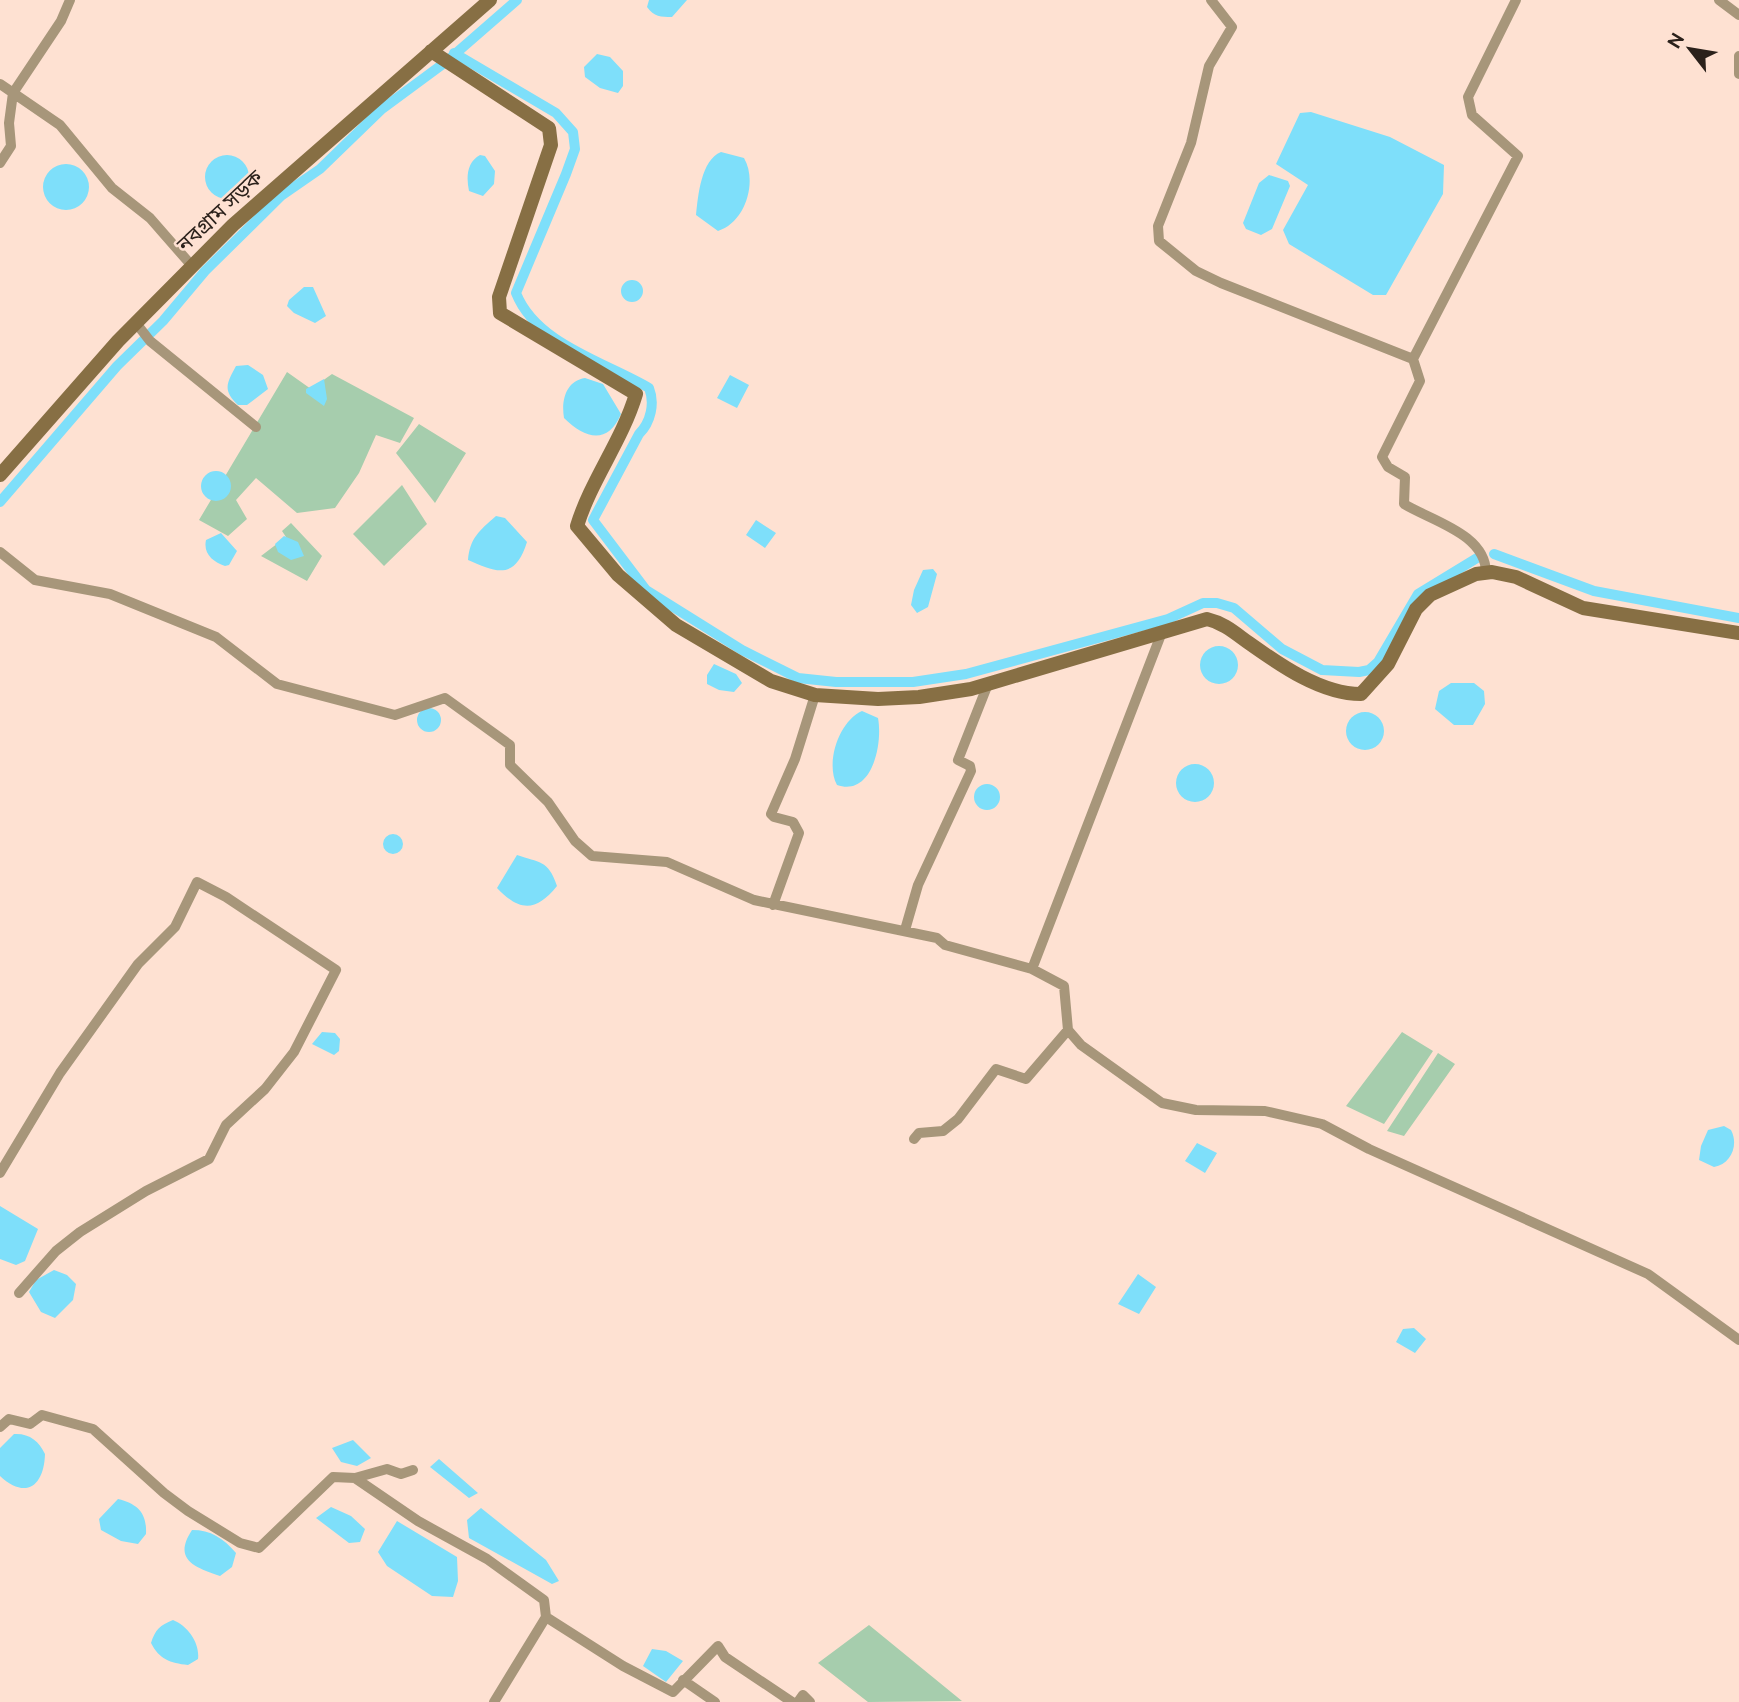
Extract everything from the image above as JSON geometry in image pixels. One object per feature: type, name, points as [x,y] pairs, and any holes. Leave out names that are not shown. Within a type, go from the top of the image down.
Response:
[{"type":"street","points":[[0,163],[11,146],[9,123],[13,93],[61,21],[69,0]]},
{"type":"street","name":"নবগ্রাম সড়ক","points":[[0,475],[233,225],[434,53],[490,0]]},
{"type":"street","points":[[1211,0],[1231,27],[1209,66],[1191,143],[1158,226],[1158,241],[1196,271],[1221,284],[1413,359]]},
{"type":"street","points":[[1486,573],[1483,555],[1474,544],[1404,505],[1405,477],[1388,467],[1382,457],[1420,381],[1413,359],[1518,156],[1472,115],[1468,97],[1516,0]]},
{"type":"street","points":[[1719,0],[1739,15]]},
{"type":"street","points":[[434,53],[549,128],[551,145],[499,297],[500,313],[636,394],[628,422],[584,503],[578,526],[618,575],[676,625],[771,681],[815,695],[919,697],[988,684],[1207,619],[1219,622],[1260,651],[1314,682],[1349,694],[1361,694],[1388,664],[1416,609],[1430,595],[1459,580],[1486,573],[1516,577],[1583,608],[1739,633]]},
{"type":"street","points":[[1739,56],[1739,74]]},
{"type":"street","points":[[0,84],[60,125],[112,188],[150,218],[192,266]]},
{"type":"street","points":[[139,327],[150,341],[256,427]]},
{"type":"street","points":[[0,552],[35,580],[110,594],[216,637],[277,684],[395,715],[445,698],[510,745],[510,765],[548,802],[575,841],[592,856],[667,862],[754,900],[942,939],[946,945],[1032,968],[1064,986],[1068,1030],[1098,1059],[1162,1103],[1196,1110],[1265,1111],[1322,1124],[1369,1149],[1648,1275],[1739,1340]]},
{"type":"street","points":[[1032,968],[1162,632]]},
{"type":"street","points":[[905,930],[919,886],[971,771],[971,766],[957,760],[988,684]]},
{"type":"street","points":[[773,905],[799,833],[793,822],[771,814],[795,759],[815,695]]},
{"type":"street","points":[[0,1173],[60,1073],[138,964],[175,927],[197,882],[226,897],[336,970],[294,1052],[265,1089],[226,1125],[209,1159],[146,1191],[80,1232],[55,1251],[19,1293]]},
{"type":"street","points":[[914,1139],[919,1133],[943,1131],[958,1119],[996,1069],[1026,1079],[1068,1030]]},
{"type":"street","points":[[0,1427],[9,1419],[30,1424],[42,1415],[93,1429],[164,1493],[224,1534],[252,1548],[259,1548],[333,1477],[355,1478],[387,1469],[401,1474],[413,1470]]},
{"type":"street","points":[[355,1478],[418,1521],[487,1559],[544,1600],[546,1617],[494,1702]]},
{"type":"street","points":[[546,1617],[623,1666],[673,1692],[718,1646],[725,1657],[792,1702]]},
{"type":"street","points":[[683,1680],[715,1702]]},
{"type":"street","points":[[798,1702],[803,1695],[810,1702]]},
{"type":"green space","points":[[287,372],[311,389],[332,374],[414,418],[400,443],[376,435],[359,473],[335,508],[297,513],[256,478],[236,500],[247,519],[228,536],[199,520]]},
{"type":"green space","points":[[419,424],[466,453],[435,503],[396,453]]},
{"type":"green space","points":[[402,485],[427,524],[384,566],[353,534]]},
{"type":"green space","points":[[291,523],[322,556],[307,581],[261,556],[286,537],[282,531]]},
{"type":"green space","points":[[1402,1032],[1433,1051],[1384,1124],[1346,1106]]},
{"type":"green space","points":[[1438,1053],[1455,1064],[1404,1136],[1387,1131]]},
{"type":"green space","points":[[869,1625],[962,1701],[868,1702],[818,1663]]},
{"type":"water","points":[[649,0],[687,0],[672,17],[652,13],[647,7]]},
{"type":"water","points":[[597,54],[610,57],[623,71],[623,86],[618,93],[600,88],[585,77],[584,67]]},
{"type":"water","points":[[1311,112],[1390,137],[1444,165],[1443,194],[1386,295],[1373,295],[1289,244],[1283,230],[1308,185],[1276,164],[1300,113]]},
{"type":"water","points":[[721,152],[744,158],[750,178],[742,211],[727,227],[718,231],[696,215],[705,170],[714,156]]},
{"type":"water","points":[[227,155],[242,162],[249,177],[242,192],[227,199],[212,192],[205,177],[212,162]]},
{"type":"water","points":[[480,155],[485,156],[495,171],[494,184],[483,196],[469,191],[468,180],[468,170]]},
{"type":"water","points":[[66,164],[82,171],[89,187],[82,203],[66,210],[50,203],[43,187],[50,171]]},
{"type":"water","points":[[1269,175],[1288,181],[1290,186],[1272,229],[1261,235],[1246,229],[1243,223],[1259,183]]},
{"type":"water","points":[[632,280],[640,283],[643,291],[640,299],[632,302],[624,299],[621,291],[624,283]]},
{"type":"water","points":[[304,287],[313,287],[326,316],[315,323],[294,313],[287,306],[289,300]]},
{"type":"water","points":[[248,365],[263,375],[268,389],[247,405],[238,405],[228,391],[228,382],[236,366]]},
{"type":"water","points":[[730,375],[749,385],[737,408],[717,398]]},
{"type":"water","points":[[585,378],[603,384],[621,414],[610,431],[596,436],[580,431],[564,418],[566,392],[573,383]]},
{"type":"water","points":[[324,379],[327,399],[324,406],[306,393],[306,389]]},
{"type":"water","points":[[216,471],[227,475],[231,486],[227,497],[216,501],[205,497],[201,486],[205,475]]},
{"type":"water","points":[[496,516],[505,518],[527,542],[517,563],[504,570],[488,568],[468,560],[476,535]]},
{"type":"water","points":[[756,520],[776,533],[765,548],[746,535]]},
{"type":"water","points":[[221,533],[237,551],[229,565],[225,566],[210,557],[205,545],[206,540]]},
{"type":"water","points":[[284,536],[298,542],[304,556],[291,560],[278,552],[275,544]]},
{"type":"water","points":[[933,569],[937,574],[928,607],[917,613],[911,605],[914,590],[923,570]]},
{"type":"water","points":[[1219,646],[1232,652],[1238,665],[1232,678],[1219,684],[1206,678],[1200,665],[1206,652]]},
{"type":"water","points":[[714,664],[736,674],[742,683],[734,692],[719,690],[707,684],[707,675]]},
{"type":"water","points":[[1451,683],[1474,683],[1484,691],[1485,704],[1473,725],[1454,725],[1435,709],[1439,691]]},
{"type":"water","points":[[429,708],[438,711],[441,720],[438,729],[429,732],[420,729],[417,720],[420,711]]},
{"type":"water","points":[[862,711],[878,718],[879,741],[873,766],[859,783],[849,787],[837,785],[833,766],[836,744],[847,724]]},
{"type":"water","points":[[1365,712],[1378,718],[1384,731],[1378,744],[1365,750],[1352,744],[1346,731],[1352,718]]},
{"type":"water","points":[[1195,764],[1208,770],[1214,783],[1208,796],[1195,802],[1182,796],[1176,783],[1182,770]]},
{"type":"water","points":[[987,784],[996,788],[1000,797],[996,806],[987,810],[978,806],[974,797],[978,788]]},
{"type":"water","points":[[389,834],[397,834],[403,844],[397,854],[389,854],[383,848],[383,840]]},
{"type":"water","points":[[517,855],[542,863],[554,877],[557,886],[542,901],[528,906],[521,905],[497,888]]},
{"type":"water","points":[[322,1032],[335,1033],[340,1039],[339,1051],[334,1055],[312,1044]]},
{"type":"water","points":[[1724,1126],[1731,1130],[1734,1142],[1729,1158],[1714,1167],[1699,1160],[1701,1146],[1708,1130]]},
{"type":"water","points":[[1197,1143],[1217,1153],[1205,1173],[1185,1161]]},
{"type":"water","points":[[0,1206],[38,1229],[25,1261],[16,1265],[0,1259]]},
{"type":"water","points":[[54,1270],[67,1275],[76,1284],[73,1300],[55,1318],[41,1312],[29,1292],[36,1280]]},
{"type":"water","points":[[1138,1274],[1156,1287],[1139,1314],[1118,1304]]},
{"type":"water","points":[[1414,1328],[1426,1339],[1415,1353],[1396,1342],[1403,1329]]},
{"type":"water","points":[[14,1434],[33,1439],[45,1454],[44,1465],[37,1481],[25,1488],[9,1483],[0,1476],[0,1448]]},
{"type":"water","points":[[353,1440],[371,1458],[357,1466],[341,1462],[332,1448]]},
{"type":"water","points":[[439,1459],[478,1493],[469,1498],[430,1467]]},
{"type":"water","points":[[118,1499],[136,1507],[143,1515],[146,1534],[138,1544],[121,1541],[101,1530],[99,1519]]},
{"type":"water","points":[[331,1507],[351,1516],[365,1529],[360,1542],[349,1543],[316,1518]]},
{"type":"water","points":[[481,1508],[546,1560],[559,1581],[552,1584],[469,1538],[467,1520]]},
{"type":"water","points":[[397,1521],[457,1557],[458,1581],[453,1597],[432,1596],[387,1566],[378,1552]]},
{"type":"water","points":[[192,1530],[211,1533],[226,1543],[236,1553],[232,1567],[220,1576],[194,1565],[185,1555],[187,1540]]},
{"type":"water","points":[[173,1620],[188,1631],[197,1647],[198,1659],[188,1665],[166,1659],[151,1643],[159,1628]]},
{"type":"water","points":[[652,1649],[666,1651],[683,1661],[666,1682],[643,1666]]},
{"type":"waterway","points":[[0,502],[117,366],[163,321],[205,271],[281,196],[320,169],[382,109],[447,61],[517,0]]},
{"type":"waterway","points":[[454,53],[556,113],[573,132],[575,149],[516,293],[526,311],[555,339],[649,388],[652,400],[649,418],[593,520],[646,590],[742,650],[798,678],[836,682],[913,682],[966,674],[1168,619],[1203,603],[1217,603],[1234,608],[1282,649],[1322,670],[1359,672],[1369,670],[1378,662],[1418,594],[1477,558]]},
{"type":"waterway","points":[[1494,554],[1594,591],[1739,618]]}]
